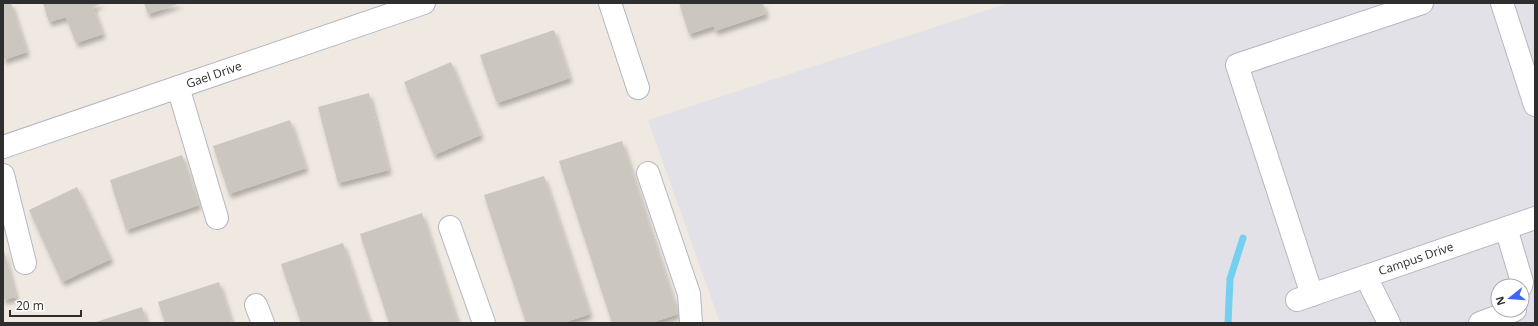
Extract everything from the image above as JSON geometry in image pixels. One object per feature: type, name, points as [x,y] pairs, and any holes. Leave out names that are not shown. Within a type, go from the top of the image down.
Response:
[{"type":"street","name":"Gael Drive","points":[[3,147],[424,3]]},
{"type":"street","points":[[610,3],[638,88]]},
{"type":"street","name":"Campus Drive","points":[[1422,3],[1237,65],[1305,298],[1535,218]]},
{"type":"street","points":[[1502,3],[1535,105]]},
{"type":"street","points":[[178,87],[217,218]]},
{"type":"street","points":[[648,173],[689,294],[691,323]]},
{"type":"street","points":[[3,174],[25,263]]},
{"type":"street","points":[[450,227],[484,323]]},
{"type":"street","points":[[1506,228],[1521,278]]},
{"type":"street","points":[[1366,277],[1389,323]]},
{"type":"street","points":[[1480,323],[1493,318]]},
{"type":"shaded area","points":[[1009,3],[1535,3],[1535,323],[720,323],[648,120]]},
{"type":"building","points":[[3,3],[11,3],[27,52],[3,60]]},
{"type":"building","points":[[43,3],[102,3],[93,7],[103,34],[76,43],[66,17],[49,22]]},
{"type":"building","points":[[144,3],[181,3],[148,14]]},
{"type":"building","points":[[679,3],[763,3],[766,14],[715,31],[714,26],[689,34]]},
{"type":"building","points":[[554,30],[570,78],[497,103],[480,55]]},
{"type":"building","points":[[451,62],[481,135],[434,155],[404,82]]},
{"type":"building","points":[[369,93],[389,170],[338,183],[318,107]]},
{"type":"building","points":[[290,120],[306,168],[229,194],[213,146]]},
{"type":"building","points":[[622,141],[678,314],[651,323],[612,323],[559,161]]},
{"type":"building","points":[[182,155],[199,205],[126,230],[110,180]]},
{"type":"building","points":[[544,176],[590,314],[563,323],[526,323],[484,195]]},
{"type":"building","points":[[77,187],[111,259],[62,282],[29,210]]},
{"type":"building","points":[[422,213],[458,323],[389,323],[360,234]]},
{"type":"building","points":[[343,243],[370,323],[301,323],[281,264]]},
{"type":"building","points":[[3,247],[16,297],[3,300]]},
{"type":"building","points":[[219,282],[232,323],[165,323],[158,302]]},
{"type":"building","points":[[142,307],[147,323],[93,323]]},
{"type":"waterway","points":[[1228,323],[1230,279],[1243,238]]}]
